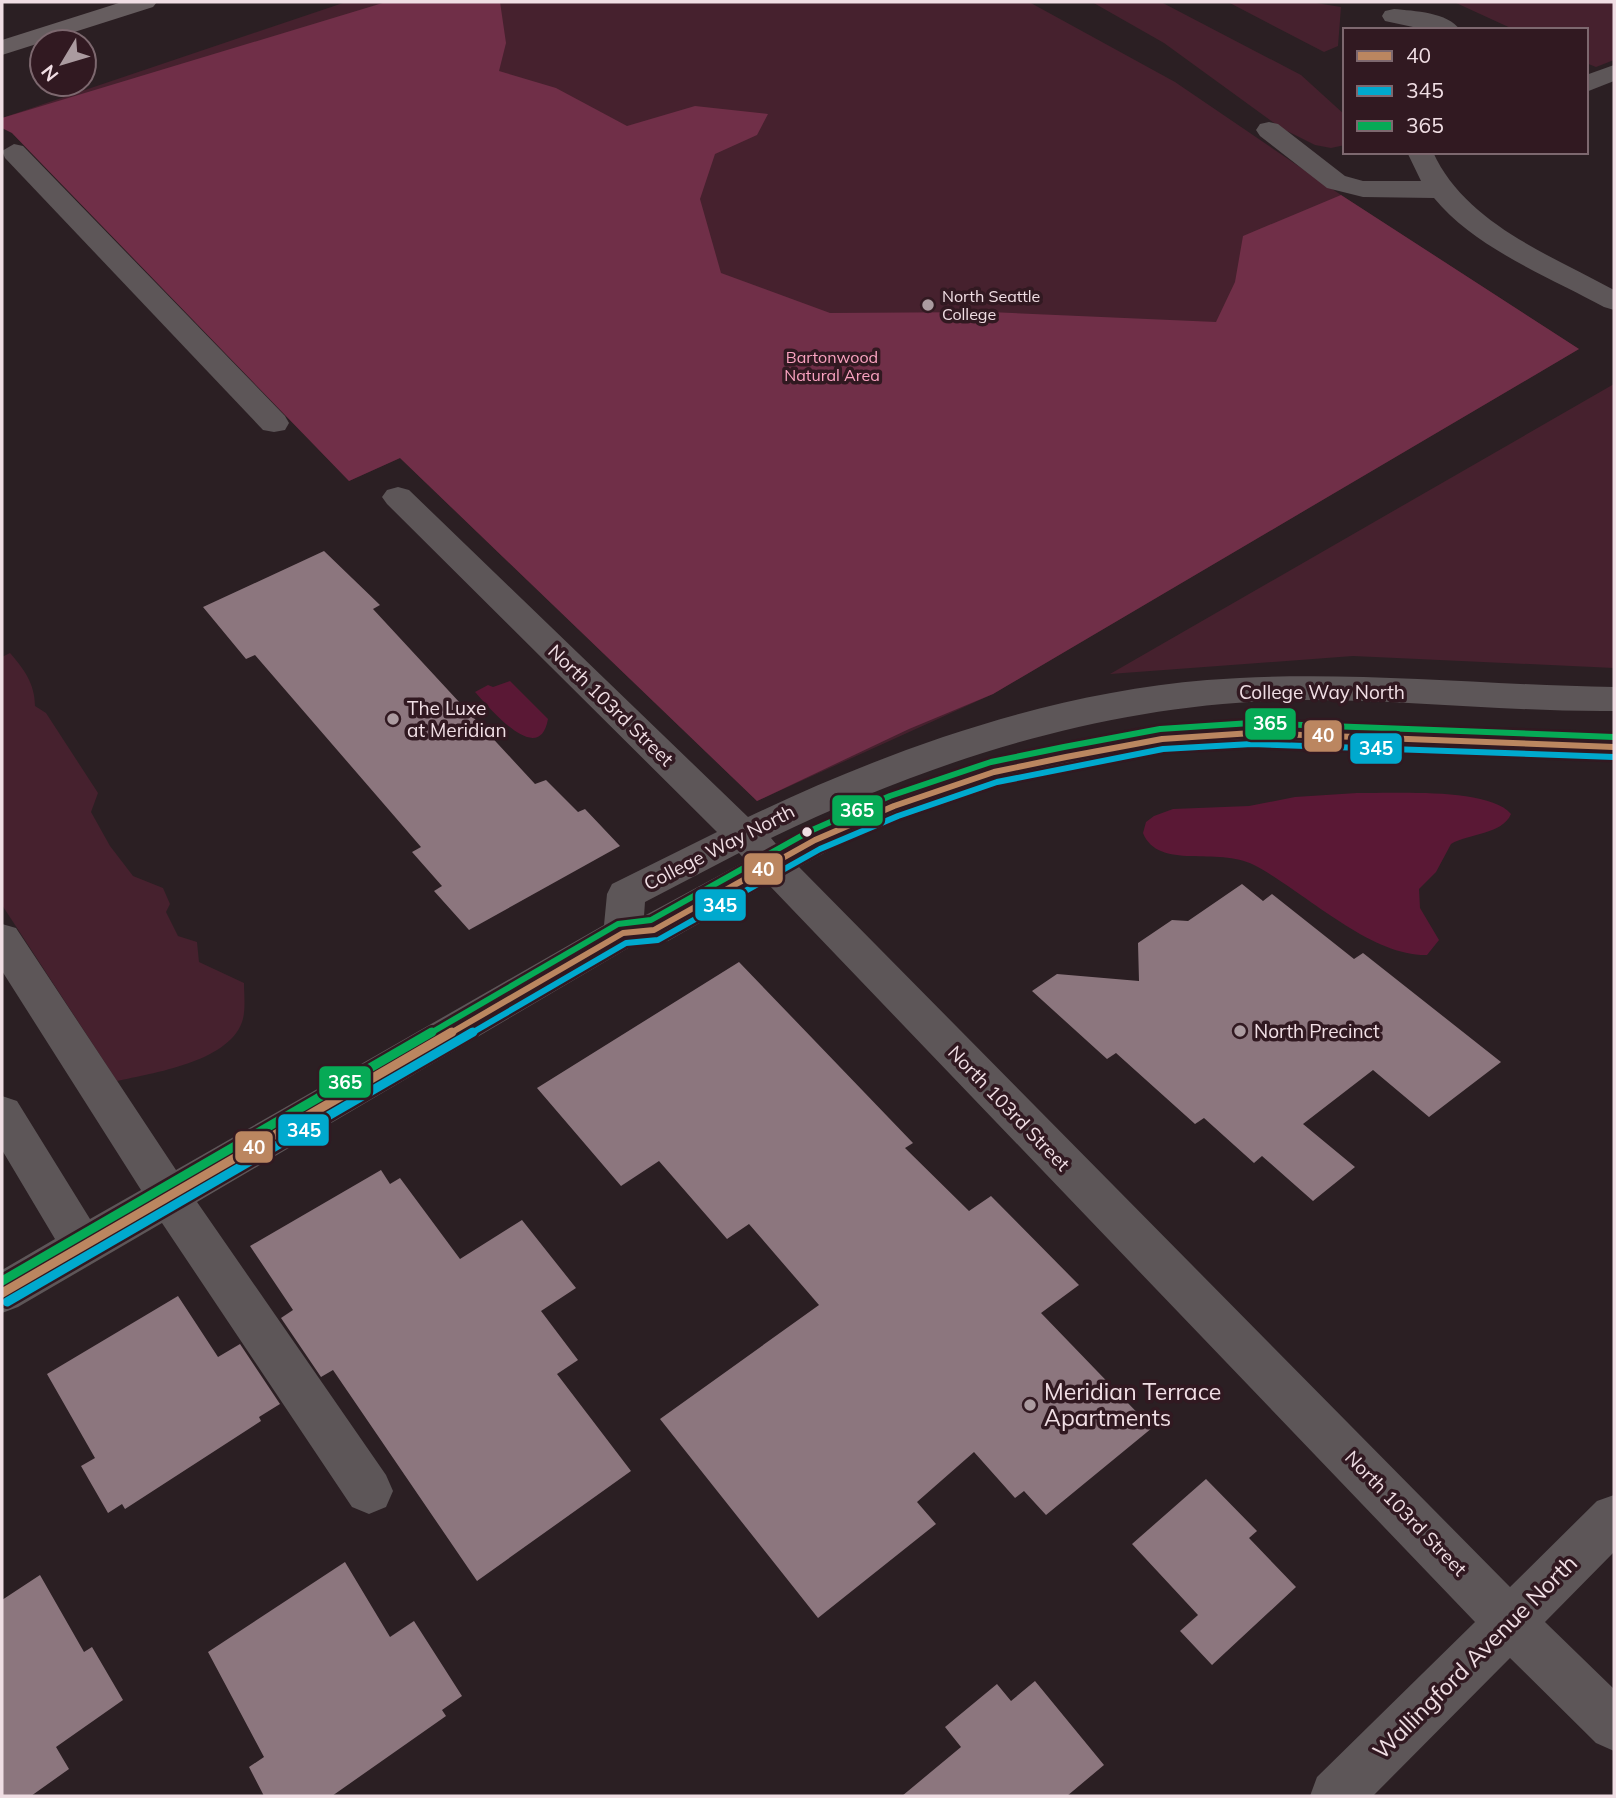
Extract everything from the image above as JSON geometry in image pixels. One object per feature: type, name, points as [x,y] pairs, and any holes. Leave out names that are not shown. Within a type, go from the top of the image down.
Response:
[{"type":"highway","points":[[2,39],[131,2]]},
{"type":"highway","points":[[2,48],[145,2]]},
{"type":"street","points":[[1393,16],[1425,20],[1443,28]]},
{"type":"street","points":[[1588,84],[1614,72]]},
{"type":"street","points":[[1269,130],[1336,182],[1363,189],[1391,187],[1440,190]]},
{"type":"street","points":[[14,152],[274,423]]},
{"type":"street","points":[[1421,154],[1425,169],[1440,190],[1488,228],[1614,301]]},
{"type":"street","name":"North 103rd Street","points":[[398,498],[757,849],[1511,1623],[1614,1725]]},
{"type":"street","name":"College Way North","points":[[169,1197],[623,933],[653,930],[757,849],[888,769],[944,748],[1058,717],[1111,706],[1199,695],[1296,688],[1614,699]]},
{"type":"street","name":"College Way North","points":[[757,849],[858,821],[947,787],[1009,768],[1162,739],[1285,733],[1614,747]]},
{"type":"street","points":[[2,939],[169,1197],[369,1491]]},
{"type":"street","points":[[2,1113],[83,1246]]},
{"type":"street","points":[[2,1293],[169,1197]]},
{"type":"street","name":"Wallingford Avenue North","points":[[1336,1796],[1614,1518]]},
{"type":"green space","name":"Bartonwood Natural Area","points":[[346,2],[1029,2],[1175,82],[1341,195],[1579,349],[993,694],[757,801],[400,458],[349,481],[12,133],[2,128],[2,118],[61,98],[98,98],[98,86]]},
{"type":"green space","name":"Bartonwood Natural Area","points":[[386,2],[500,2],[506,43],[499,71],[556,88],[627,126],[695,106],[768,114],[757,135],[715,154],[700,199],[721,273],[830,313],[990,312],[1216,322],[1235,282],[1243,236],[1341,195],[1579,349],[993,694],[909,729],[757,801],[400,458],[349,481],[12,133],[2,128],[2,118],[68,98],[98,98],[98,89]]},
{"type":"green space","points":[[1092,2],[1161,2],[1301,75],[1343,113],[1343,145],[1331,148],[1315,145],[1281,128],[1164,43]]},
{"type":"green space","points":[[1228,2],[1310,2],[1341,7],[1338,46],[1324,52]]},
{"type":"green space","points":[[1454,2],[1614,2],[1614,60],[1596,67],[1588,64],[1588,28],[1511,28]]},
{"type":"green space","points":[[1614,384],[1614,668],[1353,656],[1110,674]]},
{"type":"green space","points":[[10,653],[28,677],[35,706],[46,713],[98,793],[91,812],[110,846],[133,876],[163,888],[170,904],[166,912],[178,936],[197,942],[199,962],[244,983],[242,1022],[234,1036],[206,1056],[188,1064],[117,1081],[2,905],[2,657]]},
{"type":"shaded area","points":[[510,681],[548,719],[543,733],[535,738],[513,730],[475,692],[488,685],[493,687]]},
{"type":"shaded area","points":[[1357,793],[1461,796],[1499,805],[1511,814],[1507,821],[1493,830],[1451,844],[1436,872],[1419,889],[1420,908],[1439,940],[1427,955],[1382,945],[1360,934],[1254,865],[1224,857],[1175,855],[1151,845],[1143,833],[1146,822],[1173,809],[1249,806],[1295,797]]},
{"type":"building","name":"The Luxe at Meridian","points":[[324,551],[380,605],[373,609],[535,784],[546,780],[578,812],[585,809],[620,846],[469,930],[434,891],[442,886],[412,852],[421,847],[255,655],[246,659],[203,607]]},
{"type":"building","name":"North Precinct","points":[[1242,884],[1263,901],[1272,894],[1354,959],[1363,953],[1501,1062],[1429,1117],[1373,1070],[1303,1124],[1355,1167],[1313,1201],[1262,1156],[1254,1163],[1204,1118],[1195,1124],[1116,1053],[1107,1059],[1032,991],[1057,974],[1139,981],[1138,943],[1172,920],[1188,921]]},
{"type":"building","points":[[739,962],[913,1143],[905,1148],[969,1211],[991,1196],[1079,1285],[1041,1313],[1152,1428],[1046,1515],[1024,1491],[1015,1498],[974,1452],[917,1502],[936,1524],[818,1618],[660,1419],[819,1305],[749,1224],[727,1239],[659,1161],[621,1186],[537,1088]]},
{"type":"building","points":[[381,1170],[390,1184],[400,1178],[460,1259],[522,1220],[576,1288],[541,1311],[578,1360],[557,1374],[631,1471],[477,1581],[333,1370],[321,1377],[281,1318],[293,1310],[250,1246]]},
{"type":"building","points":[[178,1296],[218,1357],[240,1344],[280,1404],[259,1417],[261,1421],[125,1509],[122,1504],[108,1513],[81,1466],[95,1458],[47,1374]]},
{"type":"building","points":[[1206,1479],[1257,1531],[1249,1538],[1296,1587],[1212,1665],[1180,1631],[1198,1615],[1132,1544]]},
{"type":"building","points":[[345,1562],[390,1637],[414,1621],[462,1696],[442,1710],[446,1716],[332,1796],[264,1796],[249,1767],[264,1757],[208,1652]]},
{"type":"building","points":[[40,1575],[84,1652],[92,1647],[123,1700],[56,1747],[69,1769],[31,1796],[2,1796],[2,1600]]},
{"type":"building","points":[[1035,1681],[1104,1765],[1067,1796],[902,1796],[961,1747],[945,1727],[997,1684],[1011,1701]]},
{"type":"transit line","name":"365","points":[[2,1281],[618,924],[651,920],[810,831],[890,796],[991,762],[1160,729],[1251,723],[1614,737]]},
{"type":"transit line","name":"40","points":[[2,1293],[623,933],[654,930],[815,840],[894,806],[994,772],[1162,739],[1252,733],[1614,747]]},
{"type":"transit line","name":"345","points":[[7,1302],[626,943],[658,940],[820,849],[898,816],[997,782],[1163,749],[1252,744],[1614,757]]},
{"type":"place","name":"North Seattle College","points":[[928,305]]},
{"type":"place","name":"The Luxe at Meridian","points":[[393,719]]},
{"type":"place","name":"North Precinct","points":[[1240,1031]]},
{"type":"place","name":"Meridian Terrace Apartments","points":[[1030,1405]]}]
